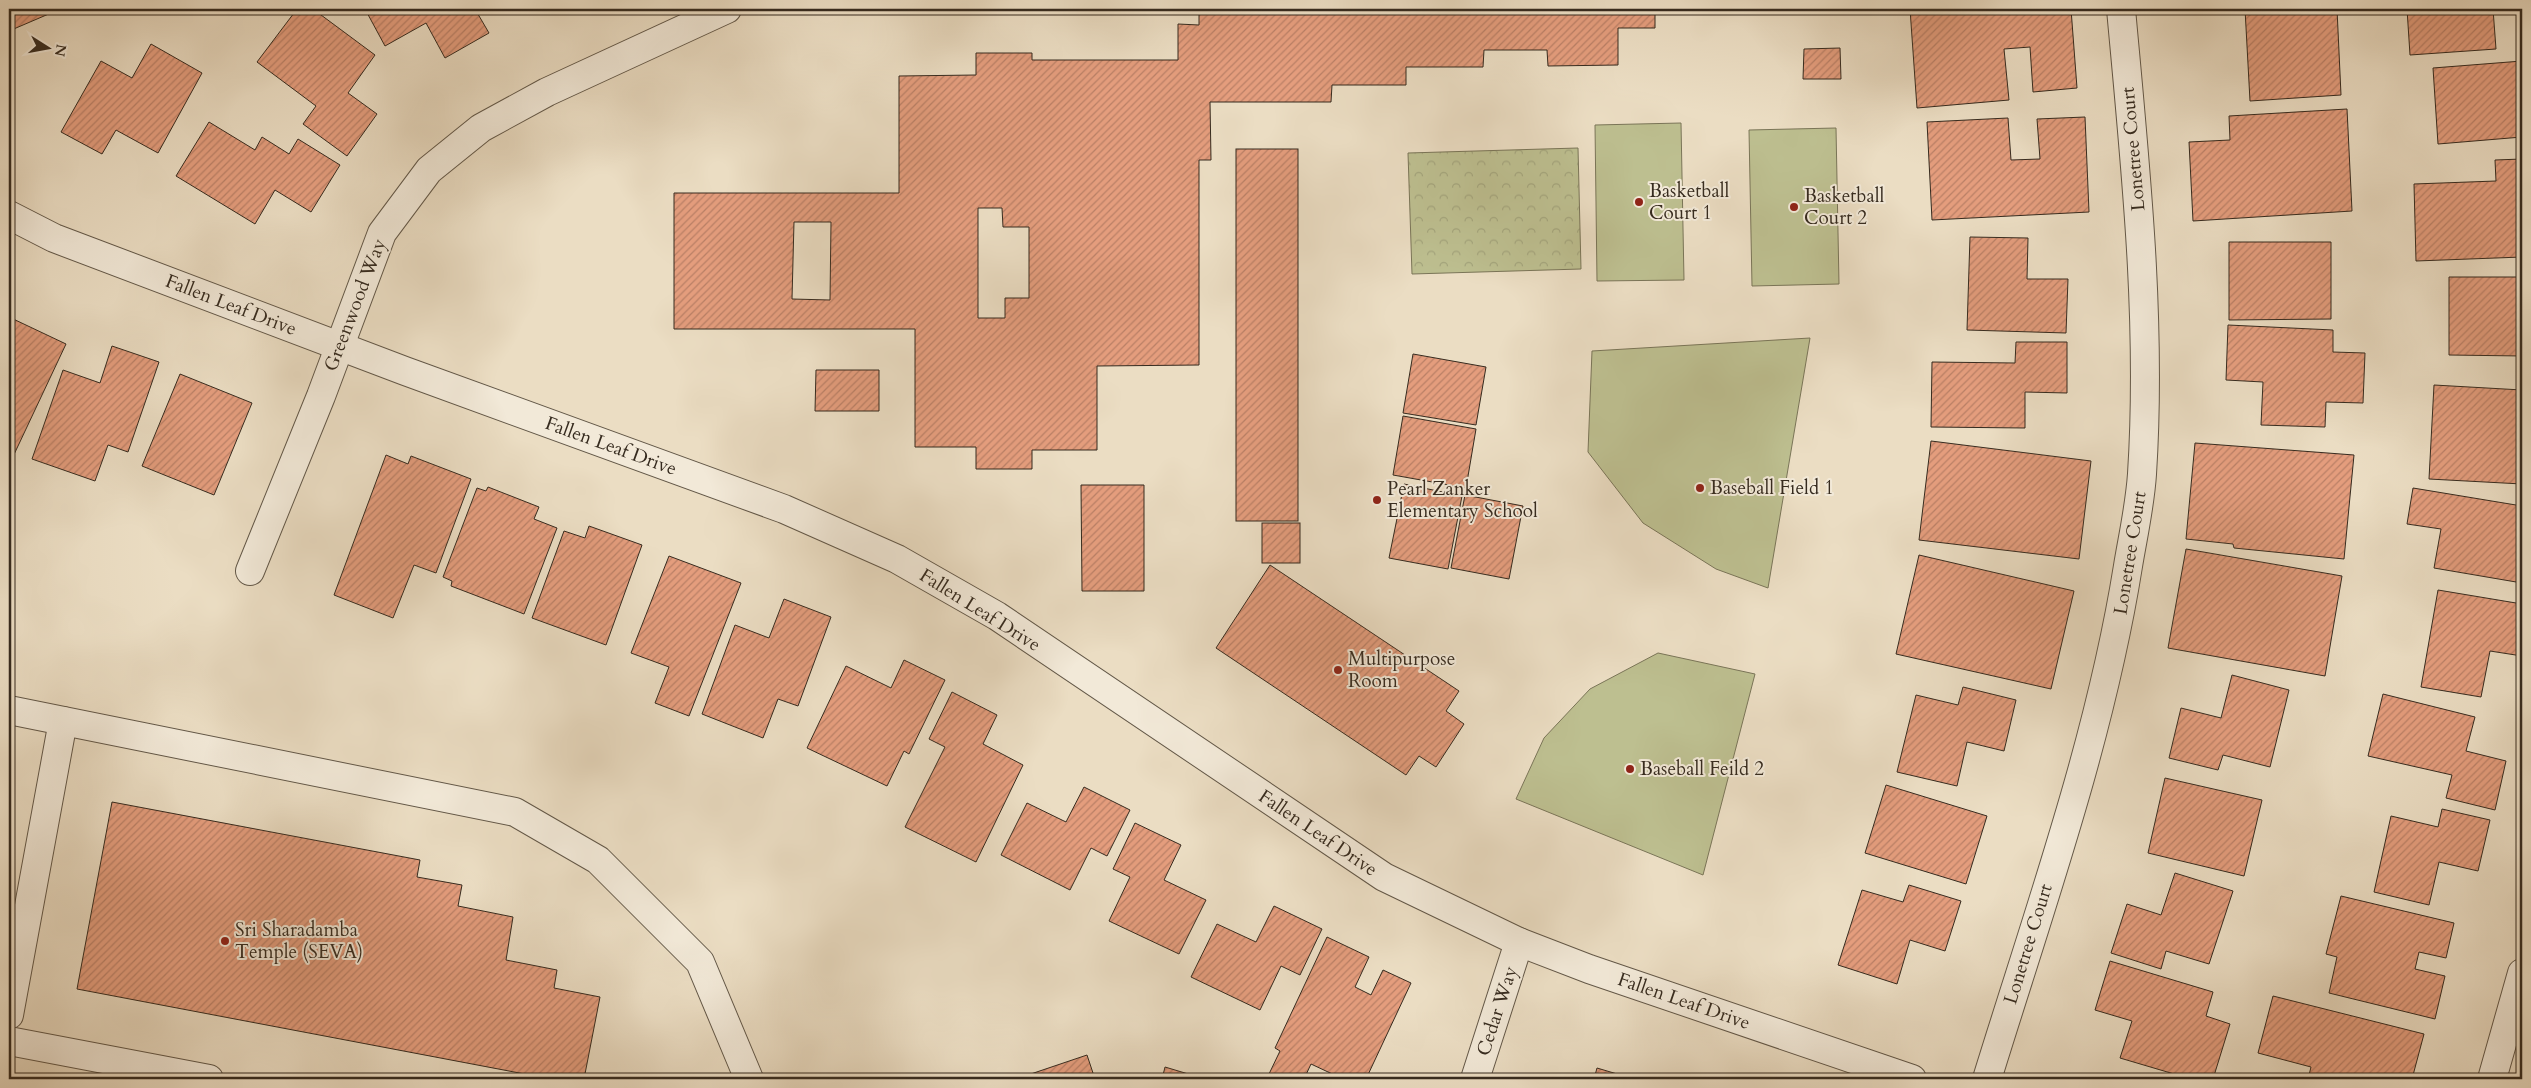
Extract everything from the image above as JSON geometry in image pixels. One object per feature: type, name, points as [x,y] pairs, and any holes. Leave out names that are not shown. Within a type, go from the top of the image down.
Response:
[{"type":"street","name":"Greenwood Way","points":[[250,571],[340,345],[382,233],[429,170],[481,128],[547,92],[727,9]]},
{"type":"street","name":"Lonetree Court","points":[[1987,1079],[2082,769],[2118,624],[2142,476],[2145,332],[2138,206],[2121,9]]},
{"type":"street","name":"Fallen Leaf Drive","points":[[9,215],[54,238],[784,509],[897,559],[997,616],[1384,877],[1519,942],[1589,969],[1912,1079]]},
{"type":"street","points":[[9,710],[515,812],[598,860],[700,962],[749,1079]]},
{"type":"street","points":[[9,1015],[63,721]]},
{"type":"street","name":"Cedar Way","points":[[1475,1079],[1519,942]]},
{"type":"street","points":[[2492,1079],[2522,973]]},
{"type":"street","points":[[9,1042],[209,1079]]},
{"type":"green space","name":"Basketball Court 1","points":[[1681,123],[1684,280],[1597,281],[1595,125]]},
{"type":"green space","name":"Basketball Court 2","points":[[1836,128],[1839,284],[1752,286],[1749,130]]},
{"type":"green space","points":[[1578,148],[1581,269],[1412,274],[1408,153]]},
{"type":"green space","name":"Baseball Field 1","points":[[1810,338],[1768,588],[1716,569],[1643,523],[1588,452],[1592,351]]},
{"type":"green space","name":"Baseball Feild 2","points":[[1658,653],[1755,674],[1703,875],[1516,799],[1544,738],[1590,689]]},
{"type":"building","points":[[9,9],[50,9],[51,13],[9,31]]},
{"type":"building","points":[[297,9],[313,9],[375,55],[348,93],[377,114],[347,156],[303,124],[316,106],[257,62]]},
{"type":"building","points":[[365,9],[475,9],[489,33],[445,58],[426,23],[385,46]]},
{"type":"building","points":[[1199,9],[1655,9],[1655,28],[1618,28],[1618,65],[1548,66],[1547,50],[1484,50],[1483,67],[1406,67],[1406,85],[1332,85],[1331,102],[1210,102],[1211,160],[1199,160],[1199,365],[1097,366],[1097,450],[1032,450],[1032,469],[976,469],[976,447],[915,447],[915,329],[674,329],[674,193],[899,193],[899,76],[976,75],[976,53],[1032,53],[1032,60],[1178,60],[1178,24],[1199,25]],"holes":[[[978,208],[1002,208],[1003,227],[1029,227],[1029,298],[1005,298],[1005,318],[978,318]],[[794,222],[831,222],[830,300],[792,299]]]},
{"type":"building","points":[[1910,9],[2071,9],[2077,88],[2033,92],[2030,47],[2004,49],[2009,100],[1917,108]]},
{"type":"building","points":[[2245,9],[2337,9],[2341,95],[2250,101]]},
{"type":"building","points":[[2407,9],[2493,9],[2496,49],[2410,55]]},
{"type":"building","points":[[151,44],[202,73],[158,153],[116,130],[102,154],[61,132],[101,61],[132,78]]},
{"type":"building","points":[[1840,48],[1841,79],[1803,79],[1804,49]]},
{"type":"building","points":[[2522,61],[2522,137],[2438,144],[2433,68]]},
{"type":"building","points":[[2347,109],[2352,211],[2193,221],[2189,142],[2230,140],[2229,116]]},
{"type":"building","points":[[2085,117],[2089,212],[1932,220],[1927,122],[2008,118],[2011,160],[2040,159],[2037,119]]},
{"type":"building","points":[[209,122],[255,150],[262,137],[289,154],[298,139],[340,165],[311,212],[275,190],[255,224],[176,176]]},
{"type":"building","points":[[1236,149],[1298,149],[1298,521],[1236,521]]},
{"type":"building","points":[[2522,159],[2522,257],[2416,261],[2414,184],[2496,181],[2495,160]]},
{"type":"building","points":[[1970,237],[2028,238],[2027,279],[2068,279],[2066,333],[1967,330]]},
{"type":"building","points":[[2229,242],[2331,242],[2331,319],[2229,320]]},
{"type":"building","points":[[2449,277],[2522,277],[2522,356],[2449,355]]},
{"type":"building","points":[[9,317],[66,344],[10,463],[9,462]]},
{"type":"building","points":[[2228,325],[2333,330],[2333,352],[2365,353],[2363,403],[2326,402],[2325,427],[2261,425],[2263,382],[2226,380]]},
{"type":"building","points":[[2016,342],[2067,342],[2067,393],[2025,392],[2025,428],[1931,427],[1932,362],[2015,363]]},
{"type":"building","points":[[112,346],[159,362],[128,452],[108,445],[95,481],[32,459],[63,370],[100,383]]},
{"type":"building","points":[[1413,354],[1486,367],[1476,425],[1403,413]]},
{"type":"building","points":[[816,370],[879,370],[879,411],[815,411]]},
{"type":"building","points":[[180,374],[252,403],[214,495],[142,466]]},
{"type":"building","points":[[2434,385],[2522,390],[2522,484],[2429,479]]},
{"type":"building","points":[[1403,416],[1476,429],[1466,488],[1393,475]]},
{"type":"building","points":[[1931,441],[2091,461],[2079,559],[1919,540]]},
{"type":"building","points":[[2195,443],[2354,455],[2344,559],[2234,548],[2233,544],[2186,539]]},
{"type":"building","points":[[386,455],[408,464],[411,456],[471,479],[436,573],[414,565],[393,618],[334,595]]},
{"type":"building","points":[[1404,484],[1462,496],[1448,569],[1389,558]]},
{"type":"building","points":[[1081,485],[1144,485],[1144,591],[1082,591]]},
{"type":"building","points":[[488,487],[539,507],[534,519],[557,528],[524,614],[451,586],[452,581],[443,577],[477,488],[486,491]]},
{"type":"building","points":[[2413,488],[2522,506],[2522,583],[2434,568],[2441,529],[2407,524]]},
{"type":"building","points":[[1465,495],[1523,506],[1509,579],[1451,568]]},
{"type":"building","points":[[1262,523],[1300,523],[1300,563],[1262,563]]},
{"type":"building","points":[[589,526],[642,545],[606,645],[532,618],[564,531],[585,538]]},
{"type":"building","points":[[2186,549],[2342,576],[2325,676],[2168,648]]},
{"type":"building","points":[[1919,555],[2074,591],[2051,689],[1896,654]]},
{"type":"building","points":[[669,556],[741,583],[689,716],[655,703],[669,667],[631,653]]},
{"type":"building","name":"Multipurpose Room","points":[[1270,565],[1459,691],[1446,711],[1464,724],[1436,767],[1419,756],[1406,775],[1216,648]]},
{"type":"building","points":[[2438,590],[2522,604],[2522,656],[2490,651],[2481,697],[2421,687]]},
{"type":"building","points":[[784,599],[831,617],[798,706],[778,699],[763,738],[702,714],[735,625],[769,638]]},
{"type":"building","points":[[904,660],[945,680],[909,754],[904,751],[887,786],[807,748],[846,666],[891,688]]},
{"type":"building","points":[[2232,675],[2289,690],[2270,767],[2223,755],[2218,770],[2169,758],[2181,708],[2221,718]]},
{"type":"building","points":[[1963,687],[2016,700],[2004,751],[1967,742],[1957,786],[1897,772],[1916,695],[1958,705]]},
{"type":"building","points":[[952,692],[997,715],[983,744],[1023,765],[976,862],[905,827],[945,747],[929,739]]},
{"type":"building","points":[[2383,694],[2475,717],[2466,751],[2506,761],[2495,810],[2446,798],[2452,775],[2368,756]]},
{"type":"building","points":[[2165,778],[2262,800],[2244,876],[2148,853]]},
{"type":"building","points":[[1886,785],[1987,816],[1966,884],[1865,853]]},
{"type":"building","points":[[1084,787],[1130,810],[1107,856],[1091,848],[1070,890],[1001,855],[1027,803],[1066,822]]},
{"type":"building","points":[[112,802],[420,860],[417,877],[462,885],[458,906],[513,917],[506,960],[557,970],[554,988],[600,997],[584,1079],[551,1079],[77,989]]},
{"type":"building","points":[[2442,809],[2490,820],[2478,871],[2439,862],[2429,905],[2374,892],[2391,816],[2438,827]]},
{"type":"building","points":[[1135,823],[1181,845],[1164,880],[1206,900],[1179,954],[1109,921],[1130,877],[1113,869]]},
{"type":"building","points":[[2175,873],[2233,891],[2209,964],[2166,951],[2161,969],[2111,953],[2127,904],[2161,915]]},
{"type":"building","points":[[1909,885],[1961,901],[1945,951],[1910,940],[1897,984],[1838,965],[1862,890],[1903,902]]},
{"type":"building","points":[[2341,896],[2454,923],[2446,958],[2419,952],[2415,969],[2445,976],[2435,1019],[2329,993],[2337,957],[2326,954]]},
{"type":"building","points":[[1274,906],[1322,929],[1300,975],[1281,966],[1260,1010],[1191,977],[1217,924],[1256,942]]},
{"type":"building","points":[[1327,937],[1369,957],[1355,987],[1371,995],[1383,970],[1411,983],[1366,1079],[1343,1079],[1311,1064],[1304,1079],[1280,1079],[1269,1074],[1280,1051],[1275,1048]]},
{"type":"building","points":[[2110,961],[2213,992],[2206,1016],[2230,1024],[2213,1079],[2191,1079],[2120,1058],[2132,1021],[2095,1010]]},
{"type":"building","points":[[2273,996],[2424,1034],[2412,1079],[2308,1079],[2311,1067],[2258,1053]]},
{"type":"building","points":[[1087,1055],[1095,1079],[1016,1079]]},
{"type":"building","points":[[1165,1067],[1205,1079],[1162,1079]]},
{"type":"building","points":[[1597,1068],[1634,1079],[1594,1079]]},
{"type":"place","name":"Basketball Court 1","points":[[1639,202]]},
{"type":"place","name":"Basketball Court 2","points":[[1794,207]]},
{"type":"place","name":"Baseball Field 1","points":[[1700,488]]},
{"type":"place","name":"Pearl Zanker Elementary School","points":[[1377,500]]},
{"type":"place","name":"Multipurpose Room","points":[[1338,670]]},
{"type":"place","name":"Baseball Feild 2","points":[[1630,769]]},
{"type":"place","name":"Sri Sharadamba Temple (SEVA)","points":[[225,941]]}]
